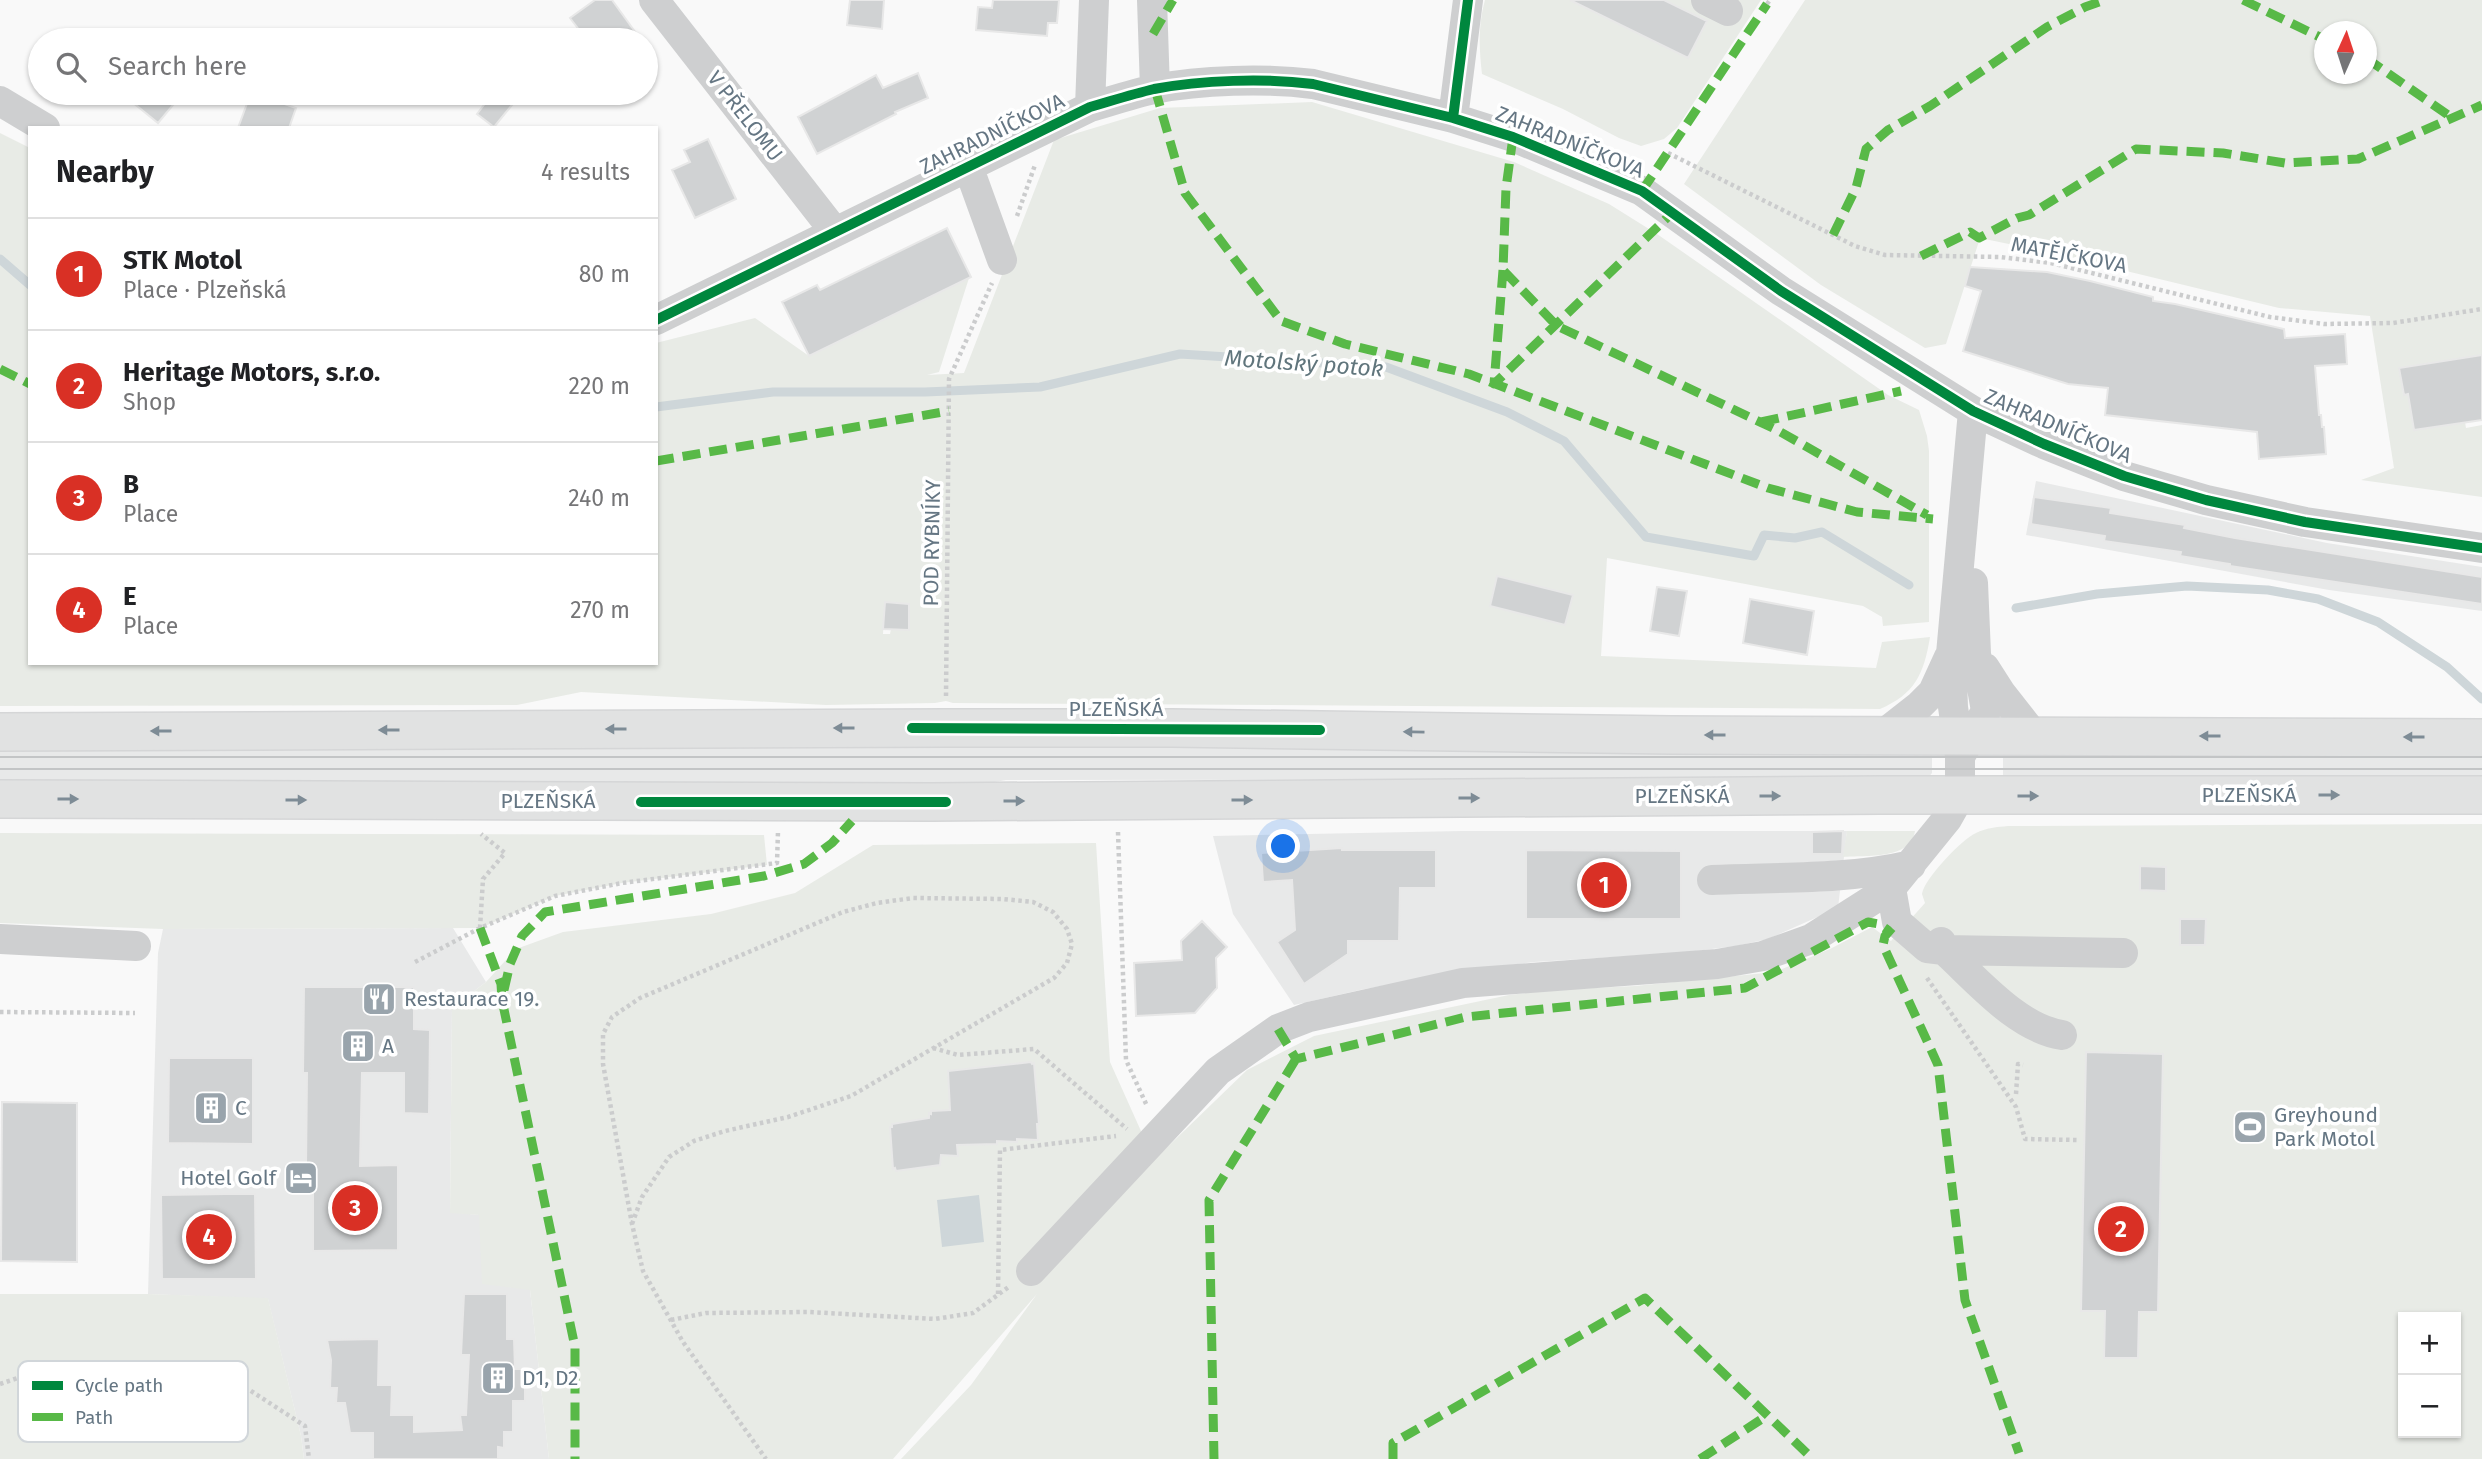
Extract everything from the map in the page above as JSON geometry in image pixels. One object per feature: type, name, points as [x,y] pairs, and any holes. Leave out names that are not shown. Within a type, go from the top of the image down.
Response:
[{"type":"main road","name":"PLZEŇSKÁ","points":[[0,732],[946,728],[1882,735],[1962,743],[2034,735],[2482,738]]},
{"type":"main road","name":"PLZEŇSKÁ","points":[[0,799],[932,802],[2482,795]]},
{"type":"street","name":"V PŘELOMU","points":[[654,0],[835,232]]},
{"type":"street","points":[[1090,107],[1094,0]]},
{"type":"street","points":[[1152,0],[1154,89]]},
{"type":"street","points":[[1453,118],[1468,0]]},
{"type":"street","name":"ZAHRADNÍČKOVA","points":[[658,319],[1090,107],[1154,89],[1230,81],[1291,81],[1453,118],[1513,136],[1642,191],[1781,291],[1973,411],[2044,444],[2124,476],[2206,500],[2305,522],[2482,548]]},
{"type":"street","points":[[0,101],[42,126]]},
{"type":"street","points":[[968,166],[1002,260]]},
{"type":"street","points":[[1031,1271],[1218,1071],[1278,1029],[1309,1017],[1463,983],[1717,964],[1763,956],[1811,939],[1891,888],[1947,819],[1960,796],[1962,743],[1986,711],[1964,654],[1968,474],[1973,411]]},
{"type":"street","points":[[1882,735],[1919,706],[1964,654]]},
{"type":"street","points":[[1964,654],[2001,693],[2034,735]]},
{"type":"street","points":[[1712,880],[1841,874],[1911,866]]},
{"type":"street","points":[[1891,888],[1908,911],[1938,936],[1944,950],[2014,1014],[2040,1029],[2063,1035]]},
{"type":"street","points":[[0,939],[136,946]]},
{"type":"street","points":[[1944,950],[2123,953]]},
{"type":"path","points":[[1118,821],[1126,1060],[1144,1102],[1164,1129]]},
{"type":"path","points":[[415,962],[480,929],[555,896],[622,883],[777,863],[779,822]]},
{"type":"path","points":[[475,829],[505,853],[483,879],[480,929]]},
{"type":"path","points":[[632,1224],[642,1197],[669,1157],[694,1142],[725,1131],[788,1117],[851,1096],[1054,978],[1067,963],[1072,944],[1067,929],[1052,912],[1033,902],[913,898],[877,903],[843,912],[640,998],[612,1017],[603,1034],[603,1064],[632,1224],[643,1271],[682,1342],[766,1459]]},
{"type":"path","points":[[1922,971],[2016,1107],[2025,1139],[2078,1140]]},
{"type":"path","points":[[0,1012],[135,1013]]},
{"type":"path","points":[[933,1048],[958,1055],[1034,1049],[1134,1135],[1000,1150],[998,1294]]},
{"type":"path","points":[[2016,1094],[2018,1065],[2023,1065]]},
{"type":"path","points":[[671,1320],[706,1313],[809,1312],[934,1319],[973,1313],[1031,1271]]},
{"type":"path","points":[[0,1384],[18,1378]]},
{"type":"path","points":[[248,1389],[305,1426],[309,1459]]},
{"type":"shaded area","points":[[1485,0],[1570,0],[1688,58],[1706,21],[1664,0],[1761,0],[1677,128],[1664,139],[1641,146],[1482,74],[1480,37]]},
{"type":"shaded area","points":[[1805,0],[2482,0],[2482,355],[2400,368],[2403,394],[2408,394],[2414,430],[2465,422],[2466,428],[2482,425],[2482,497],[2361,480],[2394,468],[2370,316],[2279,308],[1980,238],[1946,344],[1925,348],[1821,285],[1684,184]]},
{"type":"shaded area","points":[[1312,102],[1514,162],[1609,204],[1657,234],[1888,395],[1919,410],[1929,451],[1929,622],[1883,626],[1882,617],[1863,606],[1607,558],[1601,656],[1876,668],[1882,642],[1930,637],[1925,662],[1916,681],[1902,697],[1880,709],[946,701],[826,705],[581,692],[517,705],[0,706],[0,133],[28,147],[28,665],[658,665],[658,342],[755,318],[809,356],[969,278],[939,372],[927,375],[964,373],[1054,140],[1160,108]],"holes":[[[885,603],[909,604],[909,630],[891,629],[890,634],[883,634]]]},
{"type":"shaded area","points":[[2036,481],[2327,543],[2482,567],[2482,611],[2329,590],[2026,535]]},
{"type":"shaded area","points":[[937,741],[1250,741],[1339,749],[1929,751],[1932,753],[1932,773],[1927,779],[1006,780],[955,789],[545,783],[0,780],[0,749],[896,748]]},
{"type":"shaded area","points":[[2482,750],[2482,778],[2007,779],[2003,775],[2003,753]]},
{"type":"shaded area","points":[[2482,824],[2482,1459],[901,1459],[971,1385],[1037,1294],[893,1459],[549,1459],[530,1290],[482,1284],[479,1215],[450,1213],[452,1008],[486,982],[516,949],[563,932],[711,914],[795,893],[873,845],[1096,843],[1110,1062],[1154,1160],[1247,1070],[1314,1036],[1509,995],[1775,972],[1830,949],[1872,927],[1891,941],[1925,903],[1922,894],[1924,887],[1936,870],[1970,837],[1988,829],[2008,826]]},
{"type":"shaded area","points":[[1462,831],[1847,831],[1838,908],[1768,939],[1679,953],[1534,962],[1461,971],[1294,1005],[1233,914],[1213,836]]},
{"type":"shaded area","points":[[1847,831],[1915,831],[1912,840],[1897,851],[1875,856],[1843,857]]},
{"type":"shaded area","points":[[0,833],[764,835],[767,865],[622,883],[555,896],[480,928],[163,929],[0,923]]},
{"type":"shaded area","name":"Hotel Golf","points":[[453,928],[486,982],[452,1008],[450,1212],[479,1215],[530,1290],[549,1459],[304,1459],[301,1436],[268,1299],[148,1294],[158,953],[163,929]]},
{"type":"shaded area","points":[[979,1195],[984,1242],[942,1247],[937,1200]]},
{"type":"shaded area","points":[[0,1294],[148,1294],[268,1298],[304,1459],[0,1459]]},
{"type":"building","points":[[595,0],[612,0],[632,28],[578,28],[570,18]]},
{"type":"building","points":[[850,0],[884,0],[882,29],[847,25]]},
{"type":"building","points":[[993,0],[1059,0],[1057,23],[1048,23],[1047,36],[976,30],[978,7],[992,8]]},
{"type":"building","points":[[1570,0],[1664,0],[1707,21],[1688,58]]},
{"type":"building","points":[[918,73],[928,98],[895,112],[896,114],[817,154],[798,117],[876,75],[883,88]]},
{"type":"building","points":[[136,105],[173,105],[158,123]]},
{"type":"building","points":[[246,105],[287,105],[296,108],[290,126],[239,126]]},
{"type":"building","points":[[484,105],[512,105],[495,126],[477,114]]},
{"type":"building","points":[[708,139],[736,199],[695,218],[672,170],[690,162],[684,150]]},
{"type":"building","points":[[947,228],[971,277],[809,356],[782,302],[817,285],[820,290]]},
{"type":"building","points":[[1970,267],[2047,272],[2090,281],[2153,297],[2153,301],[2284,329],[2285,338],[2345,334],[2347,364],[2315,366],[2319,415],[2324,427],[2326,454],[2259,459],[2257,432],[2105,415],[2108,388],[2068,384],[1963,351],[1981,291],[1965,286]]},
{"type":"building","points":[[2482,355],[2482,420],[2414,430],[2408,394],[2404,395],[2399,368]]},
{"type":"building","points":[[2034,497],[2111,508],[2110,513],[2185,525],[2184,528],[2235,538],[2482,577],[2482,604],[2230,566],[2180,556],[2181,552],[2104,541],[2105,536],[2031,524]]},
{"type":"building","points":[[1497,576],[1573,595],[1565,625],[1490,606]]},
{"type":"building","points":[[1657,587],[1687,591],[1679,636],[1650,631]]},
{"type":"building","points":[[1750,599],[1814,611],[1807,655],[1743,643]]},
{"type":"building","points":[[885,602],[909,604],[909,630],[883,629]]},
{"type":"building","points":[[1843,831],[1842,854],[1812,854],[1812,832]]},
{"type":"building","points":[[1342,848],[1436,850],[1436,888],[1400,888],[1399,941],[1348,941],[1348,954],[1304,984],[1277,942],[1295,930],[1292,880],[1263,882],[1261,853]]},
{"type":"building","points":[[1526,850],[1681,851],[1681,919],[1526,919]]},
{"type":"building","points":[[2140,866],[2166,867],[2166,891],[2140,890]]},
{"type":"building","points":[[2180,919],[2206,919],[2205,945],[2180,945]]},
{"type":"building","points":[[1202,921],[1227,947],[1216,958],[1217,988],[1195,1013],[1136,1016],[1134,963],[1182,960],[1181,941]]},
{"type":"building","points":[[304,987],[414,987],[414,1029],[430,1030],[429,1114],[404,1113],[404,1073],[362,1073],[360,1166],[398,1165],[398,1250],[313,1251],[313,1166],[306,1166]]},
{"type":"building","points":[[2086,1052],[2163,1054],[2158,1312],[2139,1312],[2138,1358],[2104,1358],[2105,1311],[2081,1311]]},
{"type":"building","name":"C","points":[[169,1058],[253,1058],[253,1144],[168,1143]]},
{"type":"building","points":[[1034,1063],[1038,1140],[1017,1139],[1017,1142],[997,1141],[997,1144],[957,1145],[958,1156],[941,1155],[940,1165],[896,1171],[893,1169],[890,1127],[892,1124],[929,1118],[931,1111],[950,1110],[948,1071]]},
{"type":"building","points":[[2,1102],[77,1103],[77,1262],[1,1261]]},
{"type":"building","points":[[255,1194],[256,1279],[162,1279],[161,1195]]},
{"type":"building","name":"D1, D2","points":[[464,1294],[507,1294],[507,1339],[514,1339],[515,1369],[525,1369],[525,1401],[513,1401],[513,1432],[504,1432],[504,1448],[498,1447],[498,1459],[373,1459],[373,1433],[350,1433],[345,1403],[336,1403],[337,1388],[330,1388],[331,1360],[327,1340],[379,1339],[378,1385],[392,1385],[391,1415],[414,1415],[414,1432],[462,1430],[460,1415],[466,1415],[469,1355],[461,1355]]},
{"type":"waterway","name":"Motolský potok","points":[[0,259],[28,283]]},
{"type":"waterway","name":"Motolský potok","points":[[658,407],[773,392],[925,392],[1040,387],[1180,354],[1386,367],[1507,412],[1564,441],[1646,537],[1754,556],[1764,535],[1795,538],[1822,532],[1909,585]]},
{"type":"waterway","name":"Motolský potok","points":[[2016,608],[2097,594],[2187,586],[2268,590],[2318,599],[2378,622],[2447,667],[2482,699]]},
{"type":"tram line","points":[[0,757],[2482,757]]},
{"type":"tram line","points":[[0,769],[2482,769]]},
{"type":"marked path","points":[[1153,34],[1173,0]]},
{"type":"marked path","points":[[1833,235],[1856,188],[1866,149],[1888,130],[1930,106],[2047,27],[2105,0]]},
{"type":"marked path","points":[[2243,0],[2314,34]]},
{"type":"marked path","points":[[1642,191],[1767,4]]},
{"type":"marked path","points":[[2377,66],[2451,117]]},
{"type":"marked path","points":[[1155,89],[1185,193],[1281,321],[1345,344],[1469,374],[1768,488],[1857,512],[1933,519]]},
{"type":"marked path","points":[[1921,256],[1970,232],[1979,238],[2017,218],[2029,215],[2136,149],[2223,153],[2285,163],[2358,159],[2482,105]]},
{"type":"marked path","points":[[1513,137],[1506,188],[1503,270],[1557,326],[1777,430],[1927,515]]},
{"type":"marked path","points":[[1503,270],[1494,384],[1672,213]]},
{"type":"marked path","points":[[0,369],[28,383]]},
{"type":"marked path","points":[[1761,422],[1901,391]]},
{"type":"marked path","points":[[658,461],[949,411]]},
{"type":"marked path","points":[[504,990],[510,964],[522,936],[545,912],[764,876],[804,864],[832,843],[852,821]]},
{"type":"marked path","points":[[1278,1029],[1296,1059],[1466,1017],[1745,988],[1868,922],[1879,924],[1889,931]]},
{"type":"marked path","points":[[480,928],[501,984],[502,1000],[575,1347],[575,1459]]},
{"type":"marked path","points":[[1892,928],[1885,936],[1883,945],[1938,1065],[1965,1300],[2019,1453]]},
{"type":"marked path","points":[[1214,1459],[1209,1200],[1296,1059]]},
{"type":"marked path","points":[[1393,1459],[1393,1443],[1645,1298],[1813,1459]]},
{"type":"marked path","points":[[1700,1459],[1768,1415]]},
{"type":"cycle path","points":[[1453,118],[1468,0]]},
{"type":"cycle path","points":[[658,319],[1090,107],[1154,89],[1192,84],[1254,81],[1313,84],[1453,118],[1513,137],[1642,191],[1781,291],[1973,411],[2044,444],[2124,476],[2206,500],[2305,522],[2482,548]]},
{"type":"cycle path","points":[[912,728],[1320,730]]},
{"type":"cycle path","points":[[641,802],[946,802]]},
{"type":"place","name":"STK Motol","points":[[1604,885]]},
{"type":"place","name":"Restaurace 19.","points":[[379,999]]},
{"type":"place","name":"A","points":[[358,1046]]},
{"type":"place","name":"C","points":[[211,1108]]},
{"type":"place","name":"Greyhound Park Motol","points":[[2250,1127]]},
{"type":"place","name":"Hotel Golf","points":[[301,1178]]},
{"type":"place","name":"B","points":[[355,1208]]},
{"type":"place","name":"Heritage Motors, s.r.o.","points":[[2121,1229]]},
{"type":"place","name":"E","points":[[209,1237]]},
{"type":"place","name":"D1, D2","points":[[498,1378]]}]
